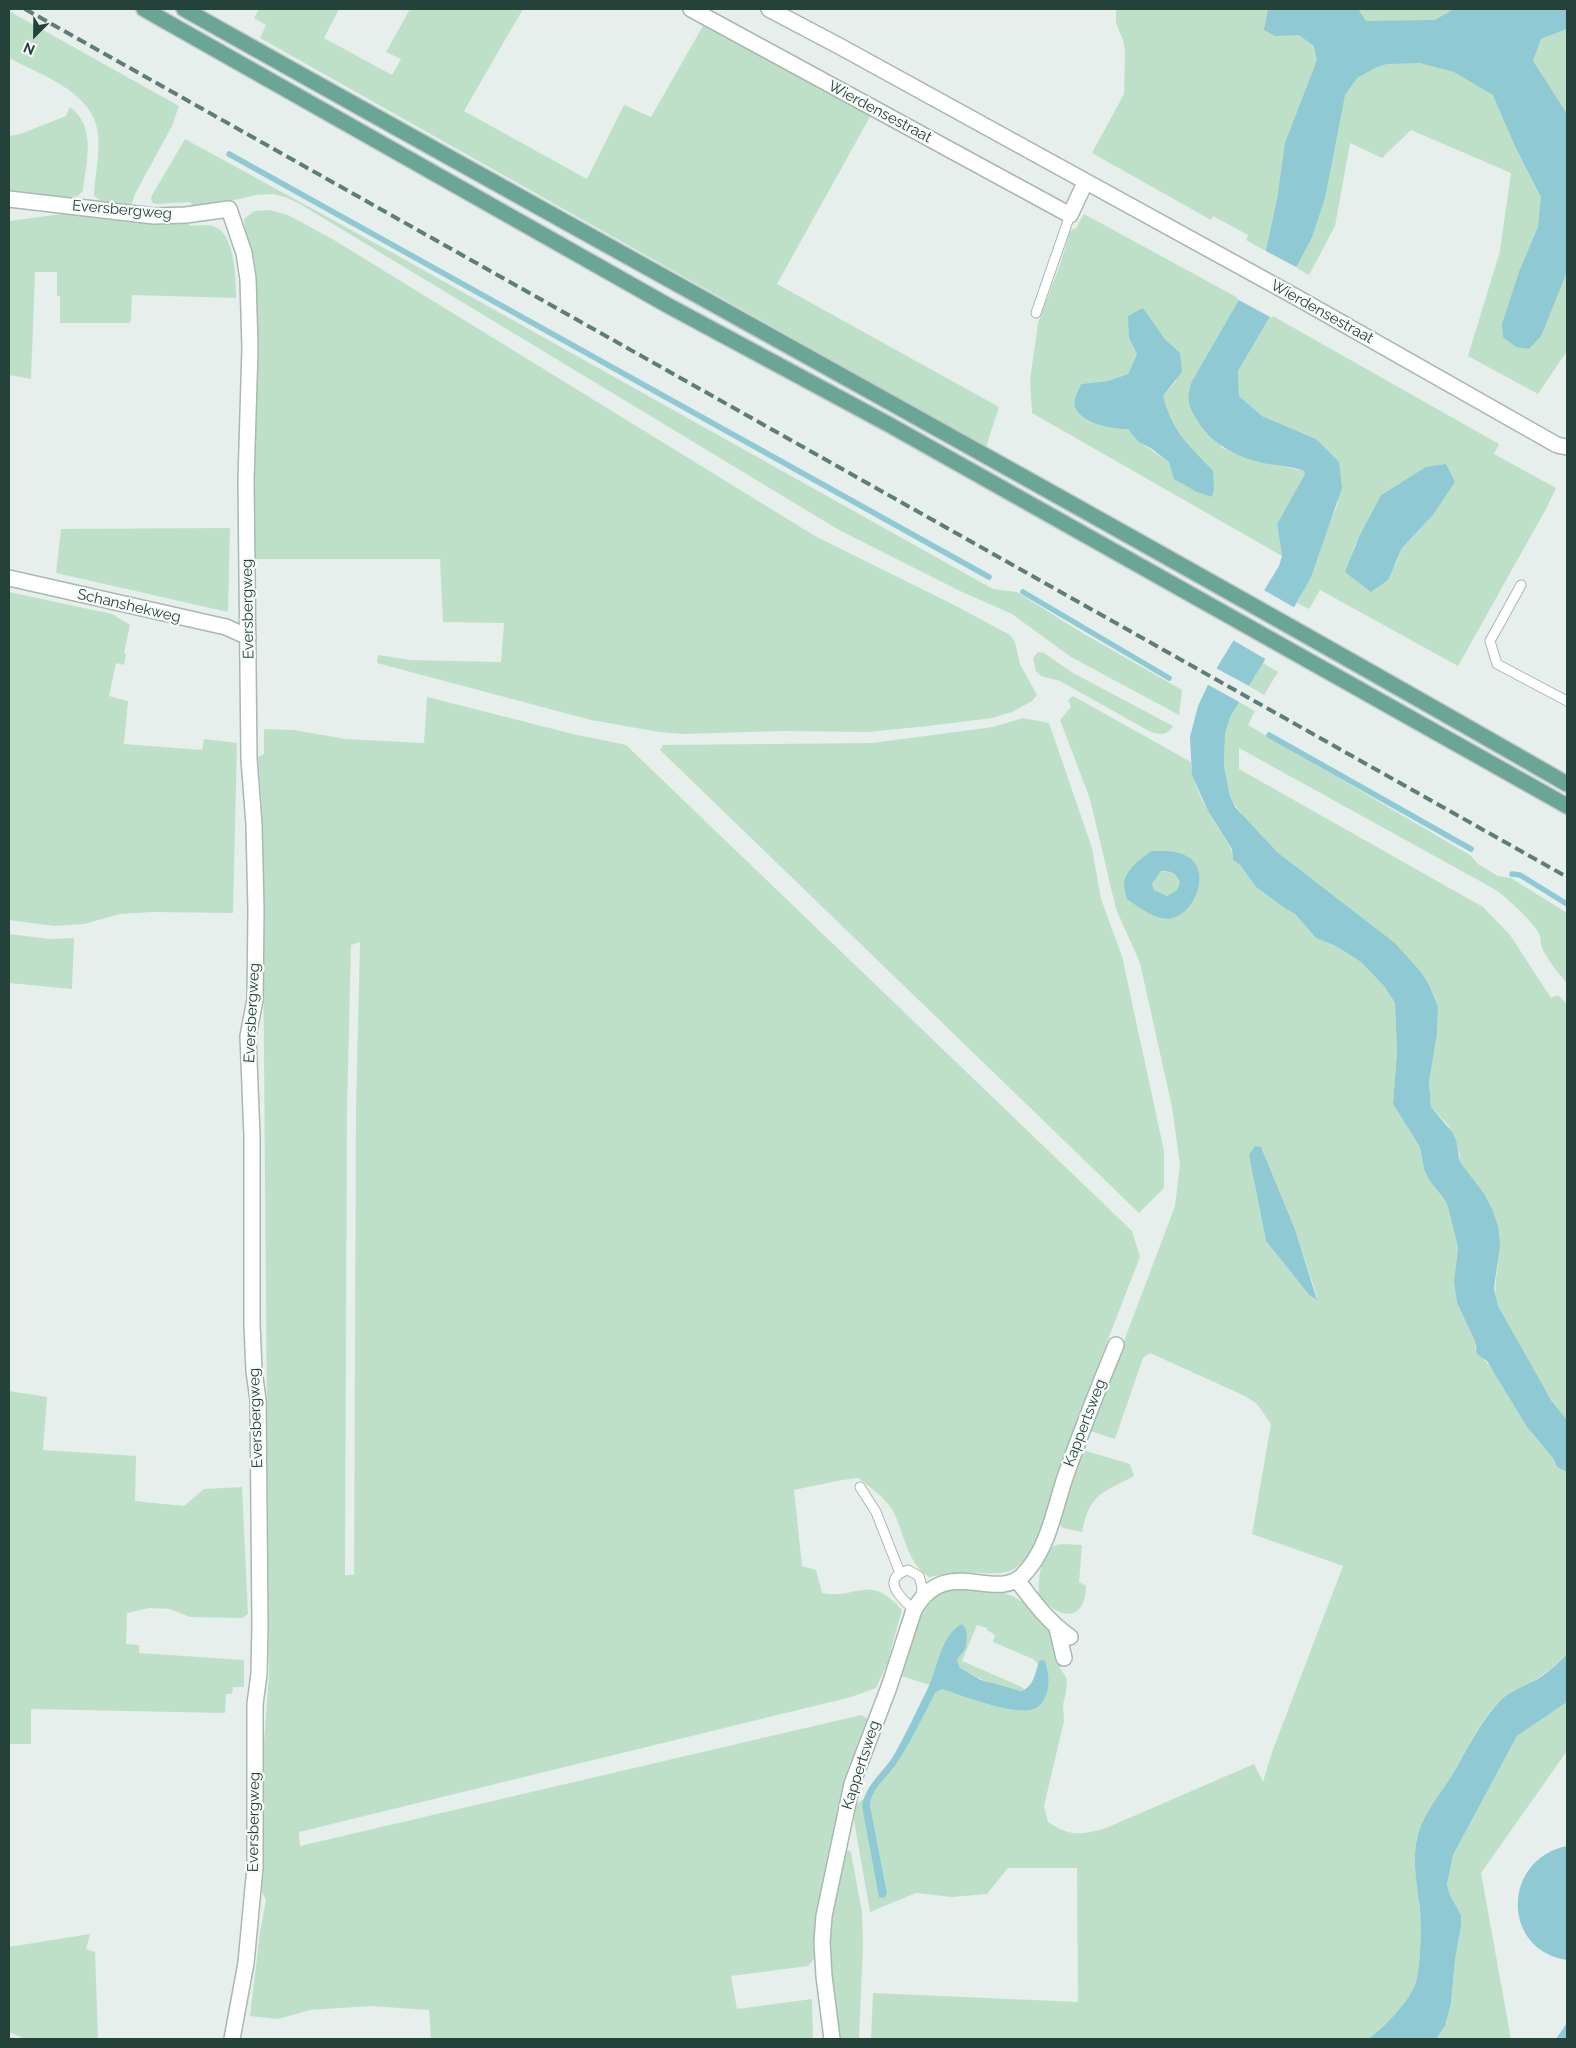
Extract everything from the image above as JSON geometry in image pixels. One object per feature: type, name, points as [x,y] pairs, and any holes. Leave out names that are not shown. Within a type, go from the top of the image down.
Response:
[{"type":"main road","points":[[144,9],[667,305],[888,424],[1567,806]]},
{"type":"main road","points":[[184,9],[1224,588],[1567,784]]},
{"type":"street","name":"Wierdensestraat","points":[[691,9],[1070,215]]},
{"type":"street","name":"Wierdensestraat","points":[[769,9],[841,46],[1086,183],[1296,297],[1564,449]]},
{"type":"street","points":[[1070,215],[1086,183]]},
{"type":"street","name":"Eversbergweg","points":[[9,199],[154,216],[186,215],[229,210],[244,253],[248,279],[250,348],[246,488],[249,760],[254,824],[256,911],[255,1000],[248,1036],[252,1136],[254,1371],[258,1400],[260,1625],[259,1674],[255,1704],[255,1867],[246,1963],[232,2039]]},
{"type":"street","name":"Schanshekweg","points":[[9,578],[226,627],[248,637]]},
{"type":"street","name":"Kappertsweg","points":[[1017,1580],[1028,1569],[1043,1544],[1067,1470],[1116,1345]]},
{"type":"street","points":[[918,1604],[928,1591],[941,1584],[950,1582],[1000,1584],[1017,1580],[1057,1628],[1070,1637]]},
{"type":"street","name":"Kappertsweg","points":[[832,2039],[823,1967],[824,1916],[852,1784],[918,1604]]},
{"type":"street","points":[[1057,1628],[1064,1658]]},
{"type":"lane","points":[[1036,313],[1070,215]]},
{"type":"lane","points":[[1521,585],[1490,641],[1497,664],[1567,701]]},
{"type":"lane","points":[[860,1487],[876,1512],[900,1572]]},
{"type":"lane","points":[[908,1570],[919,1576],[922,1587],[918,1604],[897,1594],[894,1585],[895,1579],[900,1572],[908,1570]]},
{"type":"green space","points":[[259,9],[339,9],[324,38],[392,75],[401,59],[386,52],[410,9],[523,9],[464,111],[587,179],[624,105],[651,117],[704,24],[871,115],[777,284],[999,407],[986,447],[260,38],[266,25],[254,18]]},
{"type":"green space","points":[[1116,9],[1492,9],[1533,60],[1541,39],[1567,29],[1567,351],[1538,394],[1468,356],[1500,251],[1511,173],[1411,130],[1382,158],[1350,143],[1335,226],[1309,275],[1246,240],[1248,235],[1213,216],[1211,220],[1092,153],[1124,94],[1125,50],[1116,23]]},
{"type":"green space","points":[[9,11],[179,106],[172,126],[132,203],[123,206],[112,205],[101,201],[94,195],[98,157],[98,134],[94,119],[87,107],[77,96],[50,78],[9,58]]},
{"type":"green space","points":[[70,107],[84,124],[87,135],[88,146],[83,191],[78,196],[68,198],[9,190],[9,136],[20,134],[66,116]]},
{"type":"green space","points":[[185,139],[375,243],[993,589],[1017,592],[1079,631],[1182,690],[1179,715],[1071,657],[1012,614],[960,591],[839,530],[300,204],[273,194],[256,195],[213,205],[193,206],[190,202],[155,204],[152,202],[151,197]]},
{"type":"green space","points":[[270,210],[288,215],[334,240],[815,536],[1010,635],[1015,642],[1020,664],[1037,695],[1032,701],[1012,712],[992,718],[928,726],[868,732],[783,731],[683,734],[659,732],[591,720],[377,663],[378,655],[411,660],[501,662],[504,623],[443,622],[440,559],[255,559],[255,268],[244,219],[254,211]]},
{"type":"green space","points":[[70,213],[159,224],[189,223],[190,226],[214,226],[223,233],[231,249],[235,270],[236,298],[132,295],[131,320],[129,323],[60,323],[60,296],[57,296],[57,272],[35,272],[31,379],[9,375],[9,221]]},
{"type":"green space","points":[[1084,214],[1240,299],[1192,381],[1222,448],[1262,462],[1304,471],[1305,474],[1277,524],[1282,556],[1032,413],[1030,380],[1038,323],[1061,262],[1070,231],[1076,228]],"holes":[[[1143,308],[1165,339],[1180,353],[1176,381],[1163,396],[1172,420],[1182,437],[1213,471],[1212,497],[1182,484],[1169,462],[1145,446],[1128,429],[1103,426],[1080,413],[1075,397],[1081,384],[1108,381],[1128,374],[1137,354],[1129,338]]]},
{"type":"green space","points":[[1271,315],[1499,444],[1494,454],[1556,488],[1458,666],[1320,590],[1309,609],[1297,603],[1338,503],[1316,439],[1262,416],[1239,396],[1238,371]],"holes":[[[1401,482],[1432,516],[1402,548],[1395,566],[1353,550],[1381,495]]]},
{"type":"green space","points":[[230,528],[228,612],[56,573],[61,529]]},
{"type":"green space","points":[[9,592],[112,614],[130,625],[124,653],[126,654],[124,665],[116,663],[109,696],[128,701],[124,744],[202,750],[204,739],[237,743],[233,913],[152,912],[120,914],[84,924],[54,926],[9,920]]},
{"type":"green space","points":[[1038,652],[1044,653],[1073,673],[1173,726],[1168,732],[1163,734],[1149,731],[1060,681],[1041,676],[1036,671],[1033,658]]},
{"type":"green space","points":[[1263,663],[1278,672],[1264,695],[1249,686]]},
{"type":"green space","points":[[1073,696],[1191,762],[1198,790],[1229,845],[1233,860],[1240,865],[1256,887],[1295,914],[1316,938],[1336,946],[1361,962],[1384,986],[1395,1003],[1397,1051],[1393,1104],[1420,1148],[1424,1169],[1429,1180],[1445,1200],[1448,1207],[1458,1247],[1454,1282],[1457,1303],[1475,1341],[1475,1348],[1495,1373],[1527,1427],[1553,1458],[1557,1467],[1567,1472],[1567,1654],[1545,1674],[1514,1691],[1492,1710],[1479,1728],[1425,1819],[1418,1834],[1415,1851],[1420,1910],[1420,1957],[1417,1978],[1411,1993],[1401,2008],[1382,2028],[1368,2039],[871,2039],[873,1993],[1078,2002],[1077,1868],[1008,1868],[987,1894],[952,1897],[916,1893],[870,1912],[853,1815],[854,1806],[873,1792],[935,1693],[942,1689],[1002,1707],[1045,1696],[1047,1691],[1047,1677],[1039,1661],[1038,1664],[1033,1659],[993,1642],[995,1635],[987,1630],[987,1628],[977,1625],[962,1661],[1025,1690],[1019,1691],[1002,1687],[960,1668],[957,1660],[965,1648],[967,1635],[942,1651],[930,1685],[901,1676],[920,1617],[934,1596],[951,1589],[960,1588],[997,1591],[1013,1596],[1027,1605],[1052,1634],[1060,1668],[1067,1679],[1063,1705],[1064,1721],[1044,1806],[1048,1822],[1063,1830],[1083,1833],[1106,1828],[1254,1764],[1263,1782],[1272,1752],[1343,1566],[1252,1534],[1271,1424],[1257,1404],[1245,1396],[1150,1353],[1143,1358],[1115,1439],[1090,1431],[1175,1206],[1180,1165],[1172,1107],[1140,963],[1116,909],[1090,799],[1060,720],[1071,707],[1068,700]],"holes":[[[1171,851],[1194,900],[1127,899]],[[1261,1147],[1295,1229],[1317,1297],[1315,1300],[1266,1241],[1254,1180]]]},
{"type":"green space","points":[[427,697],[573,734],[626,745],[1132,1231],[1140,1257],[1077,1419],[1037,1540],[1029,1554],[1014,1569],[997,1573],[960,1573],[929,1577],[911,1556],[891,1508],[878,1494],[858,1478],[794,1490],[802,1566],[816,1570],[822,1593],[834,1594],[871,1590],[880,1592],[902,1610],[887,1664],[876,1688],[851,1697],[299,1832],[300,1846],[861,1715],[868,1719],[845,1788],[816,1957],[808,1966],[731,1976],[737,2009],[812,1999],[813,2039],[431,2039],[429,2010],[370,2006],[310,2010],[278,2019],[250,2016],[260,1932],[266,1900],[262,1892],[263,1755],[269,1675],[262,806],[258,757],[264,754],[264,729],[293,730],[346,739],[424,743]],"holes":[[[360,942],[356,1107],[354,1575],[345,1575],[347,1109],[351,945]]]},
{"type":"green space","points":[[1239,702],[1255,711],[1248,725],[1470,855],[1478,864],[1498,876],[1511,878],[1567,913],[1567,983],[1542,948],[1538,931],[1514,905],[1496,890],[1239,748],[1239,769],[1483,907],[1510,935],[1551,998],[1558,995],[1567,1004],[1567,1420],[1551,1399],[1499,1310],[1495,1291],[1498,1240],[1493,1215],[1484,1196],[1460,1162],[1460,1155],[1448,1125],[1431,1107],[1429,1084],[1437,1034],[1438,1007],[1421,972],[1395,943],[1277,852],[1251,826],[1231,800],[1224,768],[1225,734],[1230,717]]},
{"type":"green space","points":[[1023,718],[1049,723],[1092,848],[1101,899],[1122,956],[1164,1151],[1164,1188],[1139,1213],[660,750],[663,745],[872,743],[993,727]]},
{"type":"green space","points":[[1161,871],[1173,874],[1180,882],[1177,890],[1167,896],[1153,890],[1152,884]]},
{"type":"green space","points":[[9,934],[50,939],[74,938],[72,989],[9,983]]},
{"type":"green space","points":[[9,1391],[47,1397],[43,1450],[136,1456],[135,1501],[184,1506],[204,1489],[242,1487],[248,1614],[243,1618],[190,1617],[170,1609],[149,1608],[127,1613],[126,1644],[139,1645],[139,1653],[244,1660],[244,1687],[233,1687],[232,1694],[226,1694],[225,1713],[31,1709],[31,1744],[9,1744]]},
{"type":"green space","points":[[1083,1450],[1130,1464],[1134,1476],[1099,1496],[1089,1509],[1082,1532],[1063,1528],[1057,1523],[1077,1462]]},
{"type":"green space","points":[[1064,1544],[1082,1545],[1079,1582],[1086,1586],[1084,1598],[1081,1607],[1076,1612],[1062,1613],[1046,1603],[1039,1595],[1043,1561],[1049,1549],[1054,1546]]},
{"type":"green space","points":[[1567,1702],[1567,1751],[1481,1873],[1511,2039],[1436,2039],[1445,2026],[1451,2005],[1455,1960],[1461,1926],[1461,1915],[1450,1895],[1447,1885],[1453,1855],[1517,1736]]},
{"type":"green space","points":[[844,1851],[850,1851],[851,1853],[862,1912],[863,1945],[859,2039],[838,2039],[830,1973],[828,1920]]},
{"type":"green space","points":[[90,1934],[86,1949],[95,1952],[98,2039],[25,2039],[9,2032],[9,1947]]},
{"type":"water","points":[[1268,9],[1358,9],[1366,21],[1435,20],[1454,9],[1567,9],[1567,29],[1541,39],[1533,61],[1567,114],[1567,272],[1541,336],[1529,349],[1516,347],[1503,337],[1502,324],[1519,272],[1538,227],[1541,197],[1515,146],[1493,95],[1454,72],[1420,63],[1387,64],[1377,67],[1357,78],[1345,95],[1325,198],[1312,237],[1271,315],[1238,371],[1239,396],[1262,416],[1316,439],[1339,462],[1342,488],[1311,577],[1263,663],[1230,717],[1225,734],[1224,767],[1230,796],[1235,807],[1277,852],[1395,943],[1421,972],[1429,985],[1438,1007],[1437,1034],[1429,1083],[1431,1107],[1452,1132],[1456,1140],[1460,1162],[1485,1195],[1492,1209],[1498,1226],[1500,1245],[1494,1288],[1498,1306],[1551,1400],[1567,1420],[1567,1472],[1557,1467],[1553,1458],[1527,1427],[1487,1361],[1477,1354],[1475,1341],[1457,1303],[1454,1282],[1458,1247],[1448,1207],[1445,1200],[1429,1180],[1424,1169],[1420,1148],[1393,1104],[1397,1051],[1395,1003],[1384,986],[1361,962],[1336,946],[1316,938],[1295,914],[1256,887],[1240,865],[1233,860],[1232,849],[1208,811],[1192,775],[1190,737],[1198,706],[1213,674],[1279,566],[1282,556],[1277,524],[1305,474],[1304,471],[1299,469],[1263,463],[1244,457],[1217,443],[1194,415],[1189,401],[1192,381],[1265,255],[1277,200],[1285,143],[1317,60],[1314,46],[1299,35],[1275,36],[1264,30]]},
{"type":"water","points":[[1143,308],[1165,339],[1180,353],[1182,372],[1163,396],[1172,420],[1182,437],[1213,471],[1214,489],[1212,497],[1197,492],[1174,479],[1169,462],[1139,442],[1128,429],[1106,427],[1090,421],[1078,413],[1075,407],[1075,398],[1081,384],[1108,381],[1128,374],[1137,354],[1129,338],[1128,316]]},
{"type":"water","points":[[1446,464],[1455,482],[1432,516],[1402,548],[1388,580],[1371,592],[1345,572],[1360,535],[1381,495],[1426,467]]},
{"type":"water","points":[[1152,851],[1176,852],[1185,855],[1196,865],[1199,873],[1197,891],[1193,900],[1188,908],[1173,918],[1167,919],[1155,916],[1127,899],[1124,884],[1127,874],[1134,865]],"holes":[[[1161,871],[1170,872],[1177,876],[1180,882],[1177,890],[1167,896],[1154,890],[1152,884]]]},
{"type":"water","points":[[1255,1146],[1261,1147],[1295,1229],[1317,1300],[1310,1296],[1266,1241],[1249,1155]]},
{"type":"water","points":[[962,1624],[966,1632],[967,1643],[957,1660],[960,1668],[981,1680],[1021,1691],[1029,1686],[1039,1661],[1043,1660],[1045,1661],[1048,1676],[1047,1692],[1040,1705],[1028,1710],[990,1705],[942,1689],[935,1693],[907,1747],[876,1788],[871,1800],[870,1806],[887,1894],[882,1898],[879,1897],[862,1806],[864,1798],[903,1739],[931,1682],[944,1644],[955,1629]]},
{"type":"water","points":[[1567,1654],[1567,1702],[1517,1736],[1453,1855],[1447,1885],[1450,1895],[1461,1915],[1461,1926],[1455,1960],[1451,2004],[1445,2026],[1436,2039],[1368,2039],[1381,2029],[1401,2008],[1415,1985],[1417,1978],[1420,1957],[1420,1910],[1415,1851],[1418,1834],[1425,1817],[1492,1710],[1503,1698],[1552,1669]]},
{"type":"water","points":[[1567,1846],[1567,1960],[1545,1953],[1530,1940],[1521,1923],[1518,1904],[1521,1885],[1530,1868],[1546,1854]]},
{"type":"water","points":[[1567,2023],[1567,2039],[1556,2039]]},
{"type":"pier","points":[[1264,250],[1298,268],[1272,318],[1237,299]]},
{"type":"pier","points":[[1262,589],[1297,609],[1267,660],[1231,639]]},
{"type":"pier","points":[[1214,667],[1251,687],[1241,703],[1205,683]]},
{"type":"waterway","points":[[229,154],[989,577]]},
{"type":"waterway","points":[[1023,592],[1169,678]]},
{"type":"waterway","points":[[1269,735],[1471,849]]},
{"type":"waterway","points":[[1512,874],[1520,875],[1567,904]]},
{"type":"railway","points":[[25,9],[1567,877]]}]
